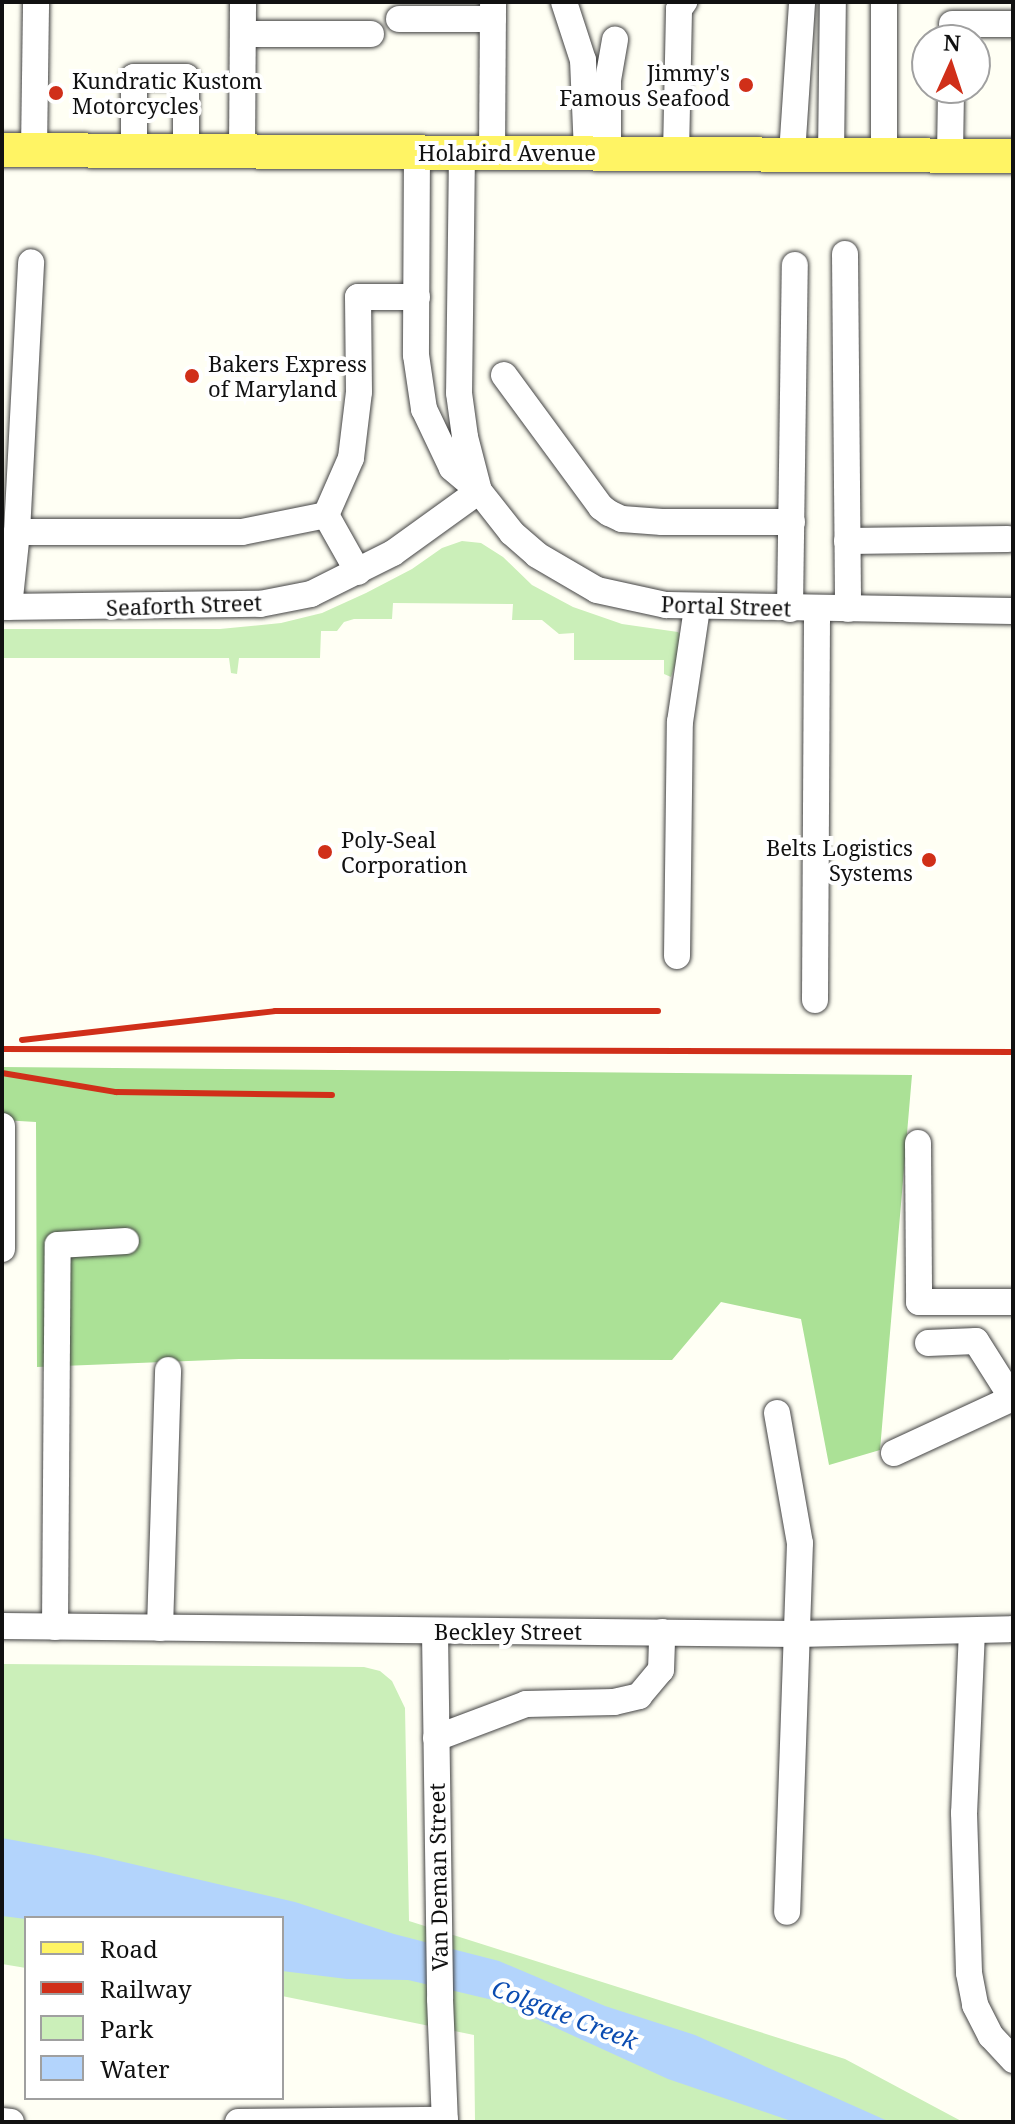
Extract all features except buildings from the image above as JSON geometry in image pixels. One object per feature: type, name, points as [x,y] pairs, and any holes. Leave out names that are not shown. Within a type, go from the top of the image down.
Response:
[{"type":"main road","name":"Holabird Avenue","points":[[18,150],[1013,156]]},
{"type":"street","points":[[18,150],[36,2]]},
{"type":"street","points":[[242,151],[243,2]]},
{"type":"street","points":[[564,2],[583,60],[597,153]]},
{"type":"street","points":[[676,154],[679,9],[684,2]]},
{"type":"street","points":[[792,154],[802,2]]},
{"type":"street","points":[[831,155],[833,2]]},
{"type":"street","points":[[884,2],[884,155]]},
{"type":"street","points":[[399,19],[493,11]]},
{"type":"street","name":"Portal Street","points":[[479,491],[465,437],[459,393],[477,152],[493,11]]},
{"type":"street","points":[[952,22],[1013,24]]},
{"type":"street","points":[[243,34],[371,34]]},
{"type":"street","points":[[597,153],[615,40]]},
{"type":"street","points":[[134,150],[134,77],[186,77],[186,151]]},
{"type":"street","points":[[950,155],[951,104]]},
{"type":"street","name":"Portal Street","points":[[417,152],[416,355],[424,409],[452,468],[479,491],[512,533],[569,576],[597,590],[629,600],[697,608],[1013,611]]},
{"type":"street","points":[[845,254],[848,609]]},
{"type":"street","points":[[5,607],[17,532],[31,262]]},
{"type":"street","points":[[795,265],[792,522],[804,609],[815,1000]]},
{"type":"street","points":[[326,515],[351,458],[359,392],[358,297],[417,297]]},
{"type":"street","points":[[504,375],[601,507],[609,513],[622,519],[662,522],[792,522]]},
{"type":"street","name":"Seaforth Street","points":[[5,607],[260,604],[311,594],[393,553],[479,491]]},
{"type":"street","points":[[17,532],[242,532],[326,515]]},
{"type":"street","points":[[326,515],[358,572]]},
{"type":"street","points":[[847,541],[1008,539]]},
{"type":"street","points":[[677,956],[680,722],[697,608]]},
{"type":"street","points":[[2,1126],[2,1249]]},
{"type":"street","points":[[918,1143],[919,1302],[1013,1302]]},
{"type":"street","points":[[55,1627],[58,1245],[126,1241]]},
{"type":"street","points":[[894,1453],[1012,1398],[976,1341],[928,1343]]},
{"type":"street","points":[[160,1628],[168,1370]]},
{"type":"street","points":[[777,1413],[800,1543],[787,1912]]},
{"type":"street","name":"Beckley Street","points":[[2,1626],[797,1634],[1013,1629]]},
{"type":"street","points":[[972,1631],[964,1826],[969,1973],[975,2005],[991,2036],[1013,2060]]},
{"type":"street","name":"Van Deman Street","points":[[435,1632],[438,1932],[445,2121]]},
{"type":"street","points":[[436,1738],[526,1704],[614,1702],[639,1696],[653,1684],[661,1670],[662,1632]]},
{"type":"street","points":[[2,2121],[11,2122]]},
{"type":"street","points":[[238,2122],[445,2121]]},
{"type":"green space","points":[[462,541],[481,543],[503,557],[532,585],[573,607],[622,624],[678,632],[683,641],[671,677],[664,674],[664,660],[574,660],[574,633],[559,634],[542,620],[512,620],[513,604],[393,603],[392,619],[354,619],[344,622],[337,631],[321,631],[320,658],[239,658],[237,674],[231,673],[229,658],[2,658],[2,629],[220,629],[281,623],[322,613],[412,569],[442,548]]},
{"type":"green space","points":[[2,1067],[912,1075],[880,1450],[829,1465],[801,1319],[721,1302],[672,1360],[239,1359],[37,1367],[36,1122],[2,1120]]},
{"type":"green space","points":[[2,1664],[364,1667],[380,1671],[392,1681],[405,1708],[409,1921],[845,2059],[963,2122],[475,2122],[474,2035],[284,1996],[284,1916],[24,1916],[24,1968],[2,1964]]},
{"type":"water","name":"Colgate Creek","points":[[2,1838],[94,1855],[295,1902],[394,1934],[499,1961],[605,2006],[695,2035],[890,2122],[794,2122],[668,2079],[497,2001],[408,1980],[347,1979],[284,1971],[284,1916],[24,1916],[24,1919],[2,1916]]},
{"type":"railway","points":[[22,1040],[275,1011],[658,1011]]},
{"type":"railway","points":[[2,1049],[1013,1052]]},
{"type":"railway","points":[[2,1073],[116,1092],[332,1095]]},
{"type":"place","name":"Jimmy's Famous Seafood","points":[[746,85]]},
{"type":"place","name":"Kundratic Kustom Motorcycles","points":[[56,93]]},
{"type":"place","name":"Bakers Express of Maryland","points":[[192,376]]},
{"type":"place","name":"Poly-Seal Corporation","points":[[325,852]]},
{"type":"place","name":"Belts Logistics Systems","points":[[929,860]]}]
